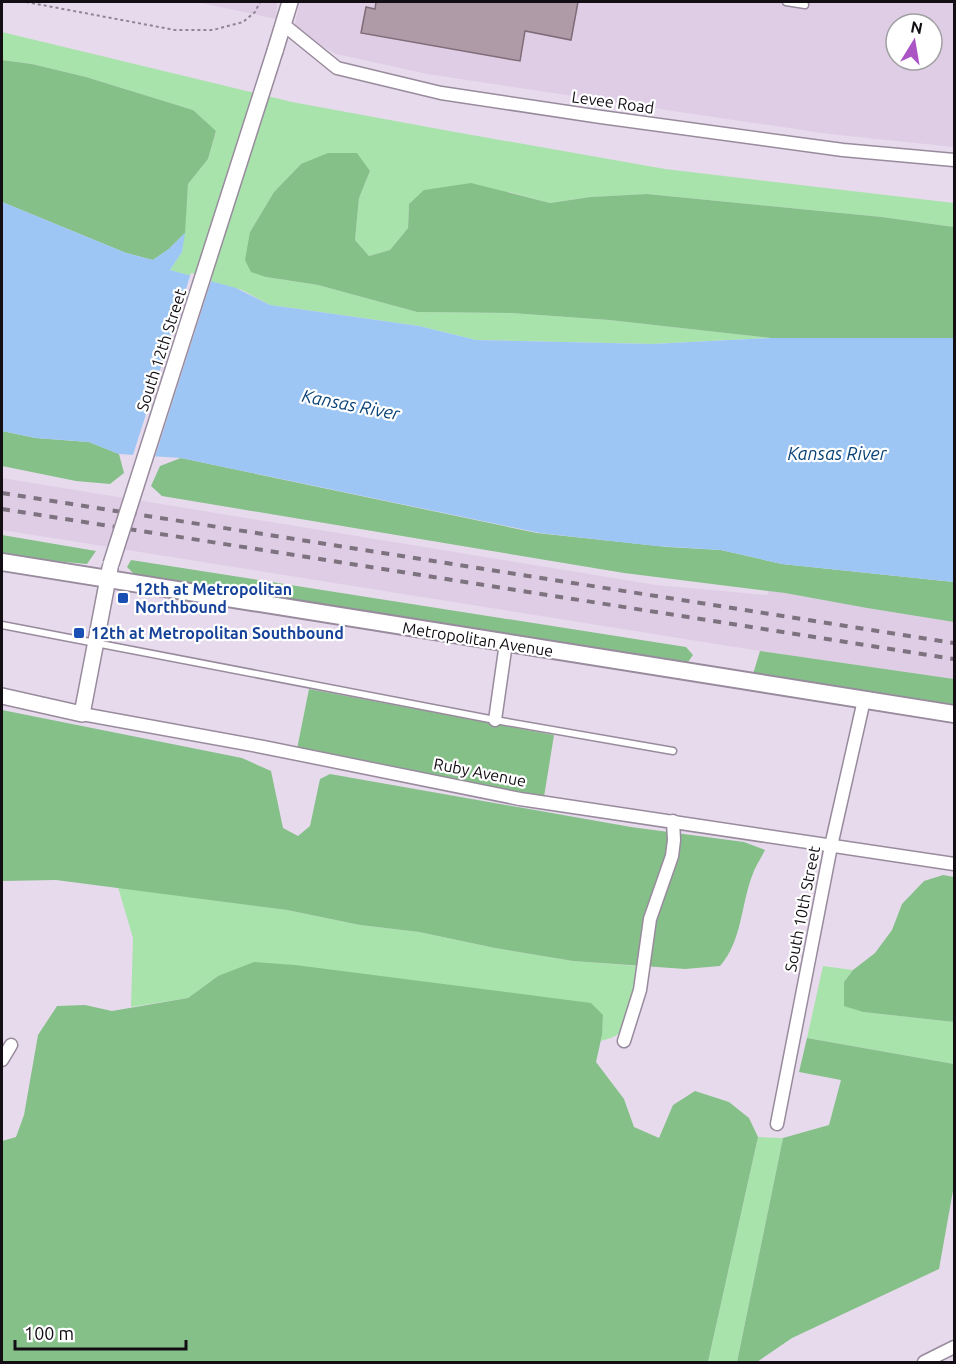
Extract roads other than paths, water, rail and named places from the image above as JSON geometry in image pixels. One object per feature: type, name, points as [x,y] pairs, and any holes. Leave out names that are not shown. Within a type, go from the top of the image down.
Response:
[{"type":"main road","name":"Metropolitan Avenue","points":[[2,562],[109,572],[506,643],[954,714]]},
{"type":"street","name":"South 12th Street","points":[[82,714],[109,572],[290,2]]},
{"type":"street","name":"Levee Road","points":[[284,25],[337,69],[441,93],[820,147],[954,160]]},
{"type":"street","points":[[495,720],[506,643]]},
{"type":"street","name":"Ruby Avenue","points":[[2,696],[82,714],[263,747],[498,795],[954,864]]},
{"type":"street","name":"South 10th Street","points":[[777,1124],[831,846],[864,700]]},
{"type":"street","points":[[624,1041],[640,990],[650,920],[672,856],[673,821]]},
{"type":"street","points":[[2,1060],[11,1045]]},
{"type":"street","points":[[924,1362],[954,1347]]},
{"type":"lane","points":[[786,2],[805,5]]},
{"type":"lane","points":[[2,625],[495,720],[672,750]]},
{"type":"water","name":"Kansas River","points":[[2,202],[126,253],[153,260],[169,249],[185,233],[182,252],[170,270],[236,288],[270,305],[419,326],[476,340],[652,344],[771,338],[954,338],[954,582],[782,564],[721,550],[656,546],[540,533],[181,458],[119,454],[89,442],[36,438],[2,431]]},
{"type":"railway","points":[[2,493],[954,643]]},
{"type":"railway","points":[[2,509],[954,659]]},
{"type":"place","name":"12th at Metropolitan Northbound","points":[[123,598]]},
{"type":"place","name":"12th at Metropolitan Southbound","points":[[79,633]]}]
